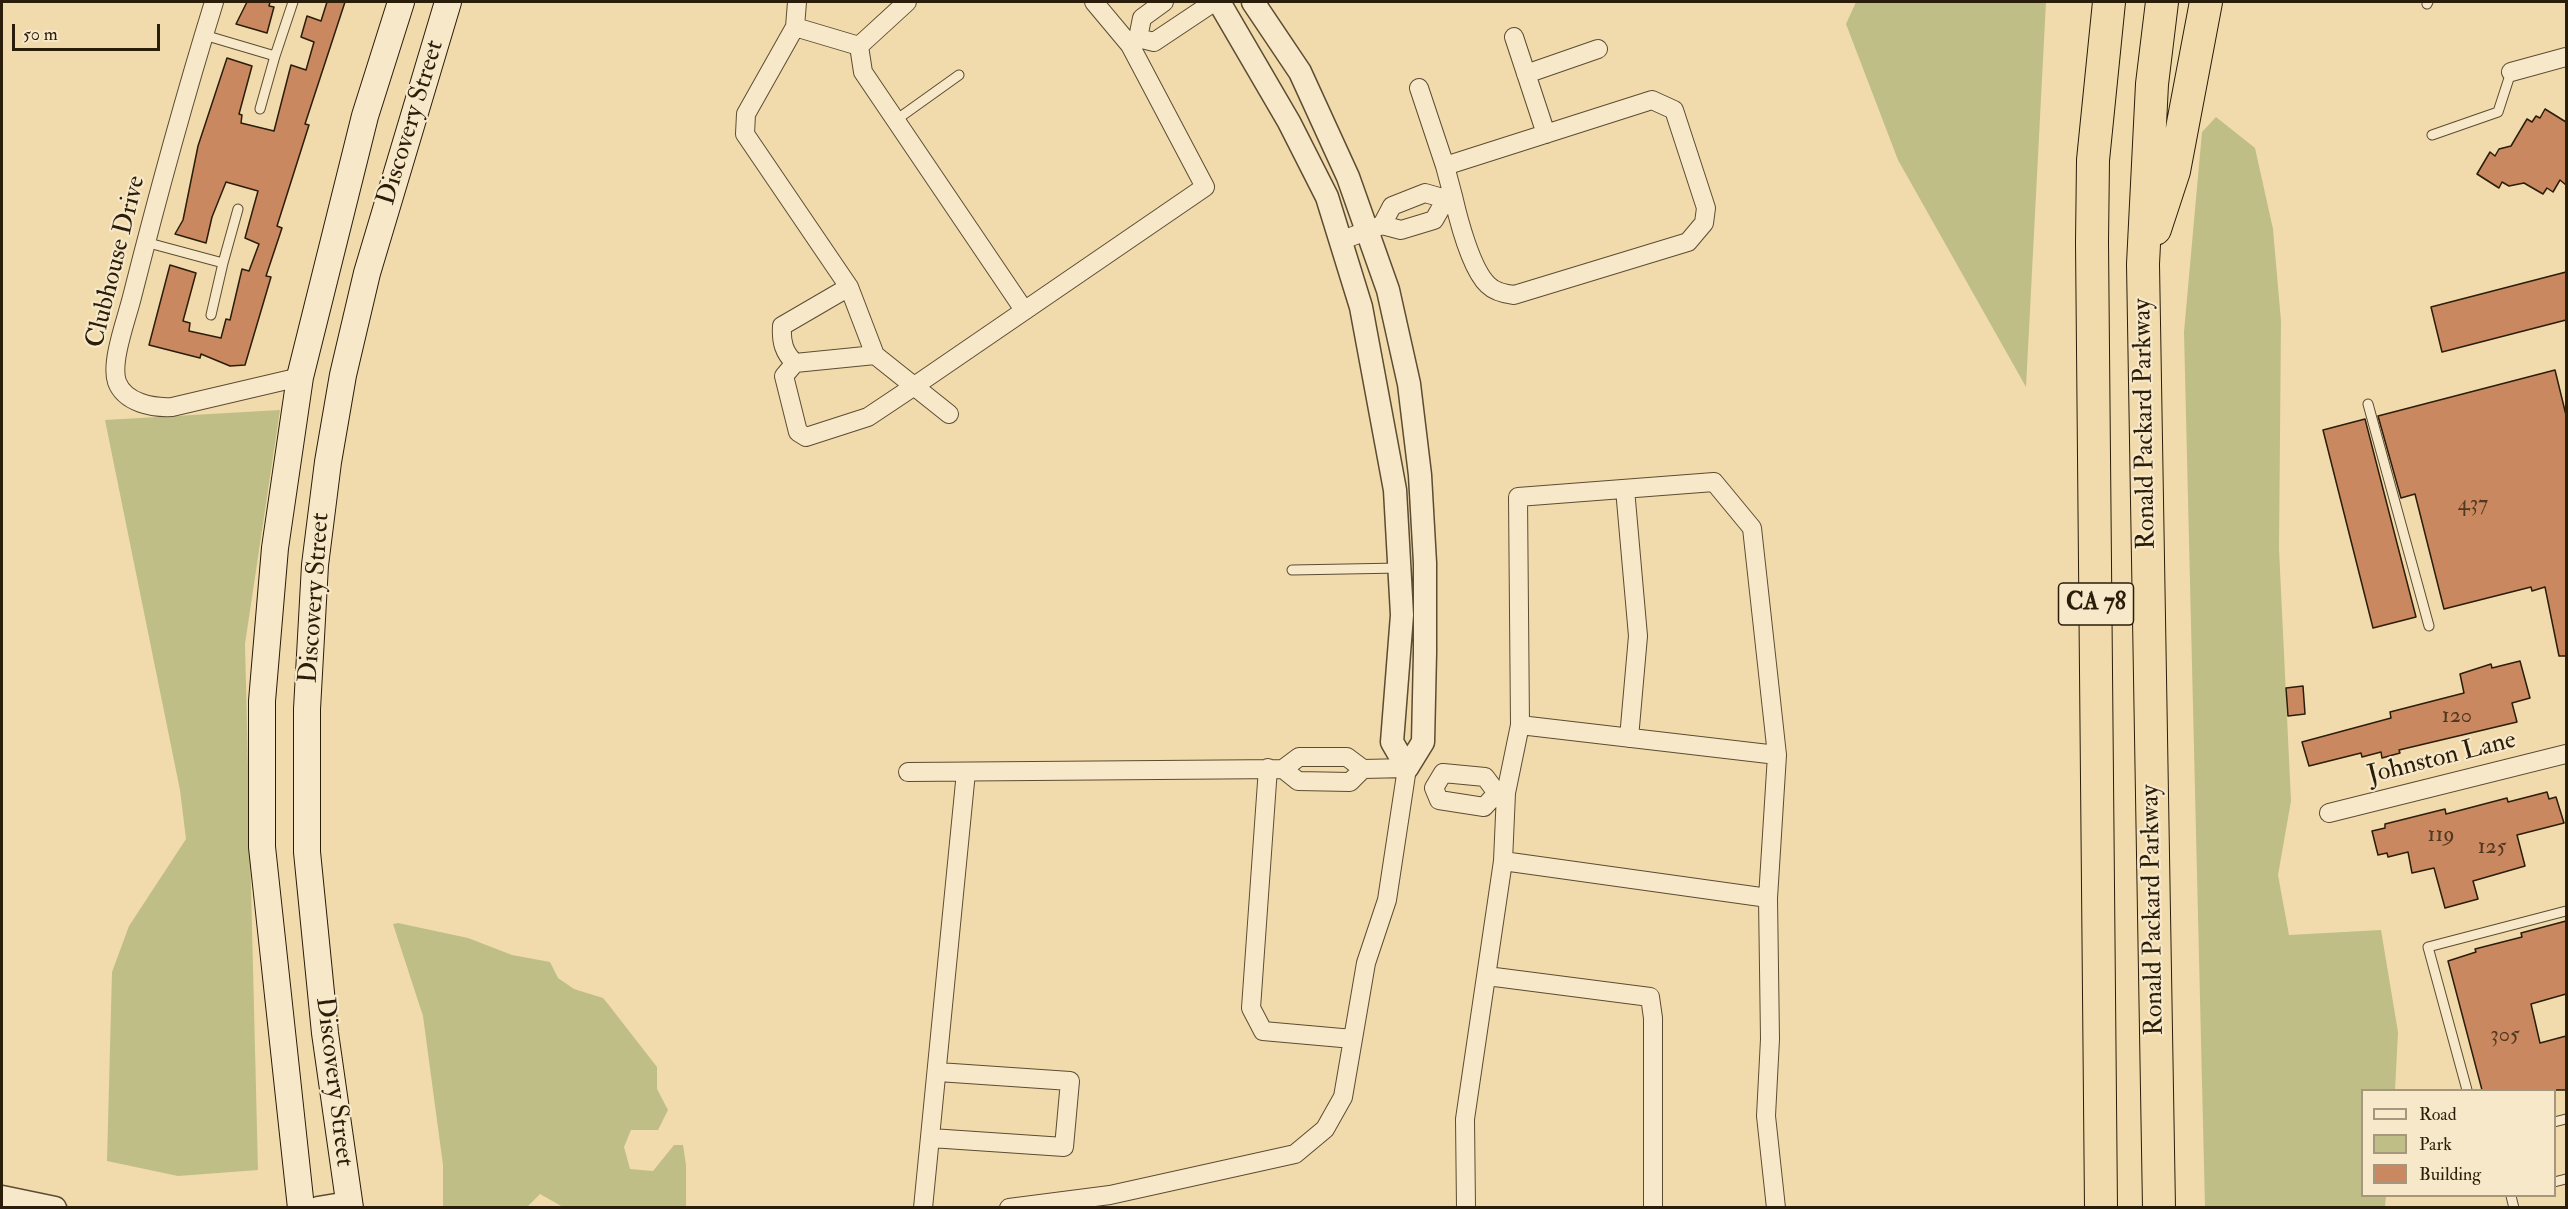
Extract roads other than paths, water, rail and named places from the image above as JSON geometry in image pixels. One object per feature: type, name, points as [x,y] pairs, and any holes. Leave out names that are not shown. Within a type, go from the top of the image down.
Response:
[{"type":"highway","name":"Ronald Packard Parkway","points":[[2101,1208],[2092,242],[2094,148],[2109,2]]},
{"type":"highway","name":"Ronald Packard Parkway","points":[[2160,1201],[2143,264],[2152,84],[2162,2]]},
{"type":"highway","points":[[2143,264],[2174,171],[2205,2]]},
{"type":"main road","name":"Discovery Street","points":[[301,1208],[262,847],[264,677],[275,548],[300,377],[365,116],[401,2]]},
{"type":"main road","name":"Discovery Street","points":[[349,1205],[325,1033],[307,852],[307,709],[315,565],[332,441],[367,273],[448,2]]},
{"type":"street","name":"Clubhouse Drive","points":[[214,2],[146,242],[117,356],[117,382],[130,398],[154,408],[172,407],[300,377]]},
{"type":"street","points":[[797,2],[795,27],[746,114],[745,134],[849,287],[875,355],[949,414]]},
{"type":"street","points":[[859,46],[907,2]]},
{"type":"street","points":[[875,355],[795,363],[784,376],[798,432],[806,437],[867,417],[1205,187],[1134,42],[1094,2]]},
{"type":"street","points":[[1134,42],[1142,18],[1164,2]]},
{"type":"street","points":[[1134,42],[1154,42],[1214,2]]},
{"type":"street","points":[[1219,2],[1289,122],[1327,197],[1361,307],[1395,490],[1402,615],[1392,742],[1406,777]]},
{"type":"street","points":[[1009,1208],[1060,1205],[1295,1154],[1325,1129],[1343,1097],[1366,963],[1387,900],[1406,777],[1423,742],[1425,564],[1420,475],[1409,384],[1375,228],[1348,177],[1300,72],[1254,2]]},
{"type":"street","points":[[795,27],[859,46]]},
{"type":"street","points":[[1514,38],[1546,134]]},
{"type":"street","points":[[859,46],[863,72],[1024,310]]},
{"type":"street","points":[[1526,74],[1598,49]]},
{"type":"street","points":[[2511,72],[2566,57]]},
{"type":"street","points":[[1419,88],[1445,166],[1449,197],[1461,235],[1487,285],[1502,293],[1514,296],[1688,242],[1704,223],[1706,208],[1702,192],[1674,110],[1652,100],[1445,166]]},
{"type":"street","points":[[1375,228],[1392,207],[1425,193],[1449,197]]},
{"type":"street","points":[[1340,241],[1375,228],[1401,230],[1434,220],[1449,197]]},
{"type":"street","points":[[795,363],[786,355],[782,326],[849,287]]},
{"type":"street","points":[[1466,1208],[1466,1119],[1503,861],[1502,793],[1520,725],[1518,497],[1714,482],[1752,528],[1777,755],[1768,898],[1770,1039],[1766,1116],[1776,1208]]},
{"type":"street","points":[[1625,489],[1638,636],[1629,738]]},
{"type":"street","points":[[1520,725],[1777,755]]},
{"type":"street","name":"Johnston Lane","points":[[2329,813],[2566,754]]},
{"type":"street","points":[[908,772],[1275,768],[1299,757],[1347,757],[1364,770],[1406,777],[1434,788],[1439,800],[1484,807],[1502,793]]},
{"type":"street","points":[[1275,768],[1298,781],[1350,782],[1364,770]]},
{"type":"street","points":[[1275,768],[1251,1008],[1263,1031],[1353,1039]]},
{"type":"street","points":[[923,1208],[966,772]]},
{"type":"street","points":[[1434,788],[1443,773],[1485,777],[1502,793]]},
{"type":"street","points":[[1503,861],[1768,898]]},
{"type":"street","points":[[1487,976],[1650,998],[1653,1018],[1653,1208]]},
{"type":"street","points":[[931,1138],[1064,1148],[1070,1082],[938,1072]]},
{"type":"street","points":[[2,1197],[55,1208]]},
{"type":"street","points":[[318,1208],[349,1205]]},
{"type":"lane","points":[[260,109],[293,2]]},
{"type":"lane","points":[[204,35],[275,56]]},
{"type":"lane","points":[[2432,135],[2498,112],[2511,72]]},
{"type":"lane","points":[[896,120],[959,75]]},
{"type":"lane","points":[[211,315],[238,209]]},
{"type":"lane","points":[[146,242],[223,263]]},
{"type":"lane","points":[[2368,404],[2429,626]]},
{"type":"lane","points":[[1292,570],[1400,568]]},
{"type":"lane","points":[[2467,1089],[2428,947],[2566,911]]}]
